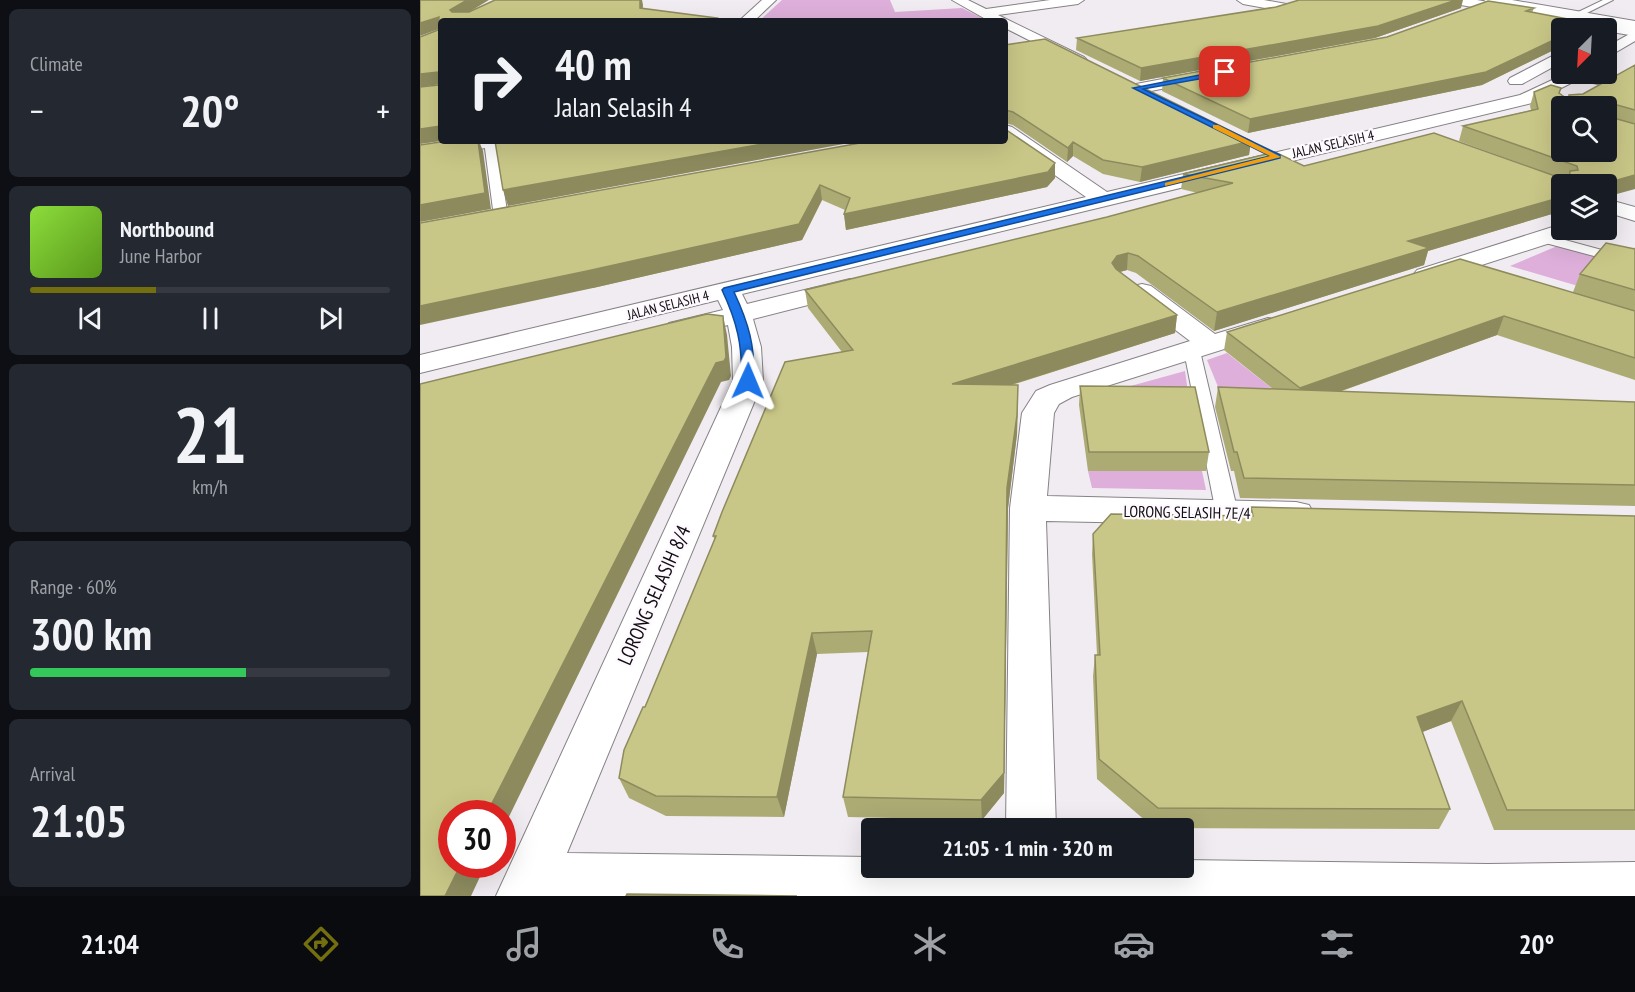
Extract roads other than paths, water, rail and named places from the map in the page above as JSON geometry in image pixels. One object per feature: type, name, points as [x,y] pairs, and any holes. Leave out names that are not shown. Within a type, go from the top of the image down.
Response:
[{"type":"street","points":[[749,18],[770,0]]},
{"type":"street","points":[[958,0],[994,18]]},
{"type":"street","points":[[984,13],[1078,0]]},
{"type":"street","points":[[1243,0],[1287,8]]},
{"type":"street","points":[[1455,0],[1635,25]]},
{"type":"street","points":[[1252,15],[1305,2]]},
{"type":"street","points":[[1453,17],[1486,3],[1556,18]]},
{"type":"street","points":[[1008,25],[1094,68]]},
{"type":"street","points":[[1617,30],[1635,33]]},
{"type":"street","points":[[1617,46],[1635,33]]},
{"type":"street","points":[[1050,46],[1074,43]]},
{"type":"street","points":[[1277,157],[1256,145],[1484,94],[1508,85],[1551,61]]},
{"type":"street","points":[[1617,77],[1635,66]]},
{"type":"street","points":[[1166,103],[1131,86],[1217,74]]},
{"type":"street","points":[[1617,82],[1635,86]]},
{"type":"street","name":"JALAN SELASIH 4","points":[[420,364],[733,303],[1097,194],[1132,194],[1400,128],[1538,106],[1564,84]]},
{"type":"street","points":[[1583,96],[1605,84]]},
{"type":"street","points":[[1482,129],[1538,106]]},
{"type":"street","points":[[1400,128],[1437,141]]},
{"type":"street","points":[[1008,133],[1097,194]]},
{"type":"street","points":[[420,153],[473,144]]},
{"type":"street","points":[[420,341],[1097,194]]},
{"type":"street","points":[[982,253],[1156,209],[1132,194]]},
{"type":"street","points":[[478,221],[524,212]]},
{"type":"street","points":[[1398,284],[1551,235]]},
{"type":"street","points":[[1453,266],[1498,280]]},
{"type":"street","points":[[659,334],[733,303],[878,280]]},
{"type":"street","points":[[1126,280],[1201,347]]},
{"type":"street","name":"LORONG SELASIH 8/4","points":[[527,888],[748,381],[749,353],[733,303]]},
{"type":"street","points":[[1031,818],[1028,508],[1038,413],[1047,398],[1061,391],[1288,319]]},
{"type":"street","name":"LORONG SELASIH 7E/4","points":[[1028,508],[1323,514]]},
{"type":"street","points":[[527,888],[948,878]]},
{"type":"street","points":[[1086,878],[1490,893],[1635,888]]},
{"type":"lane","points":[[1576,15],[1609,0]]},
{"type":"lane","points":[[1027,48],[1050,46]]},
{"type":"lane","points":[[491,144],[501,217]]},
{"type":"lane","points":[[1572,240],[1635,263]]},
{"type":"lane","points":[[1201,347],[1227,513]]}]
